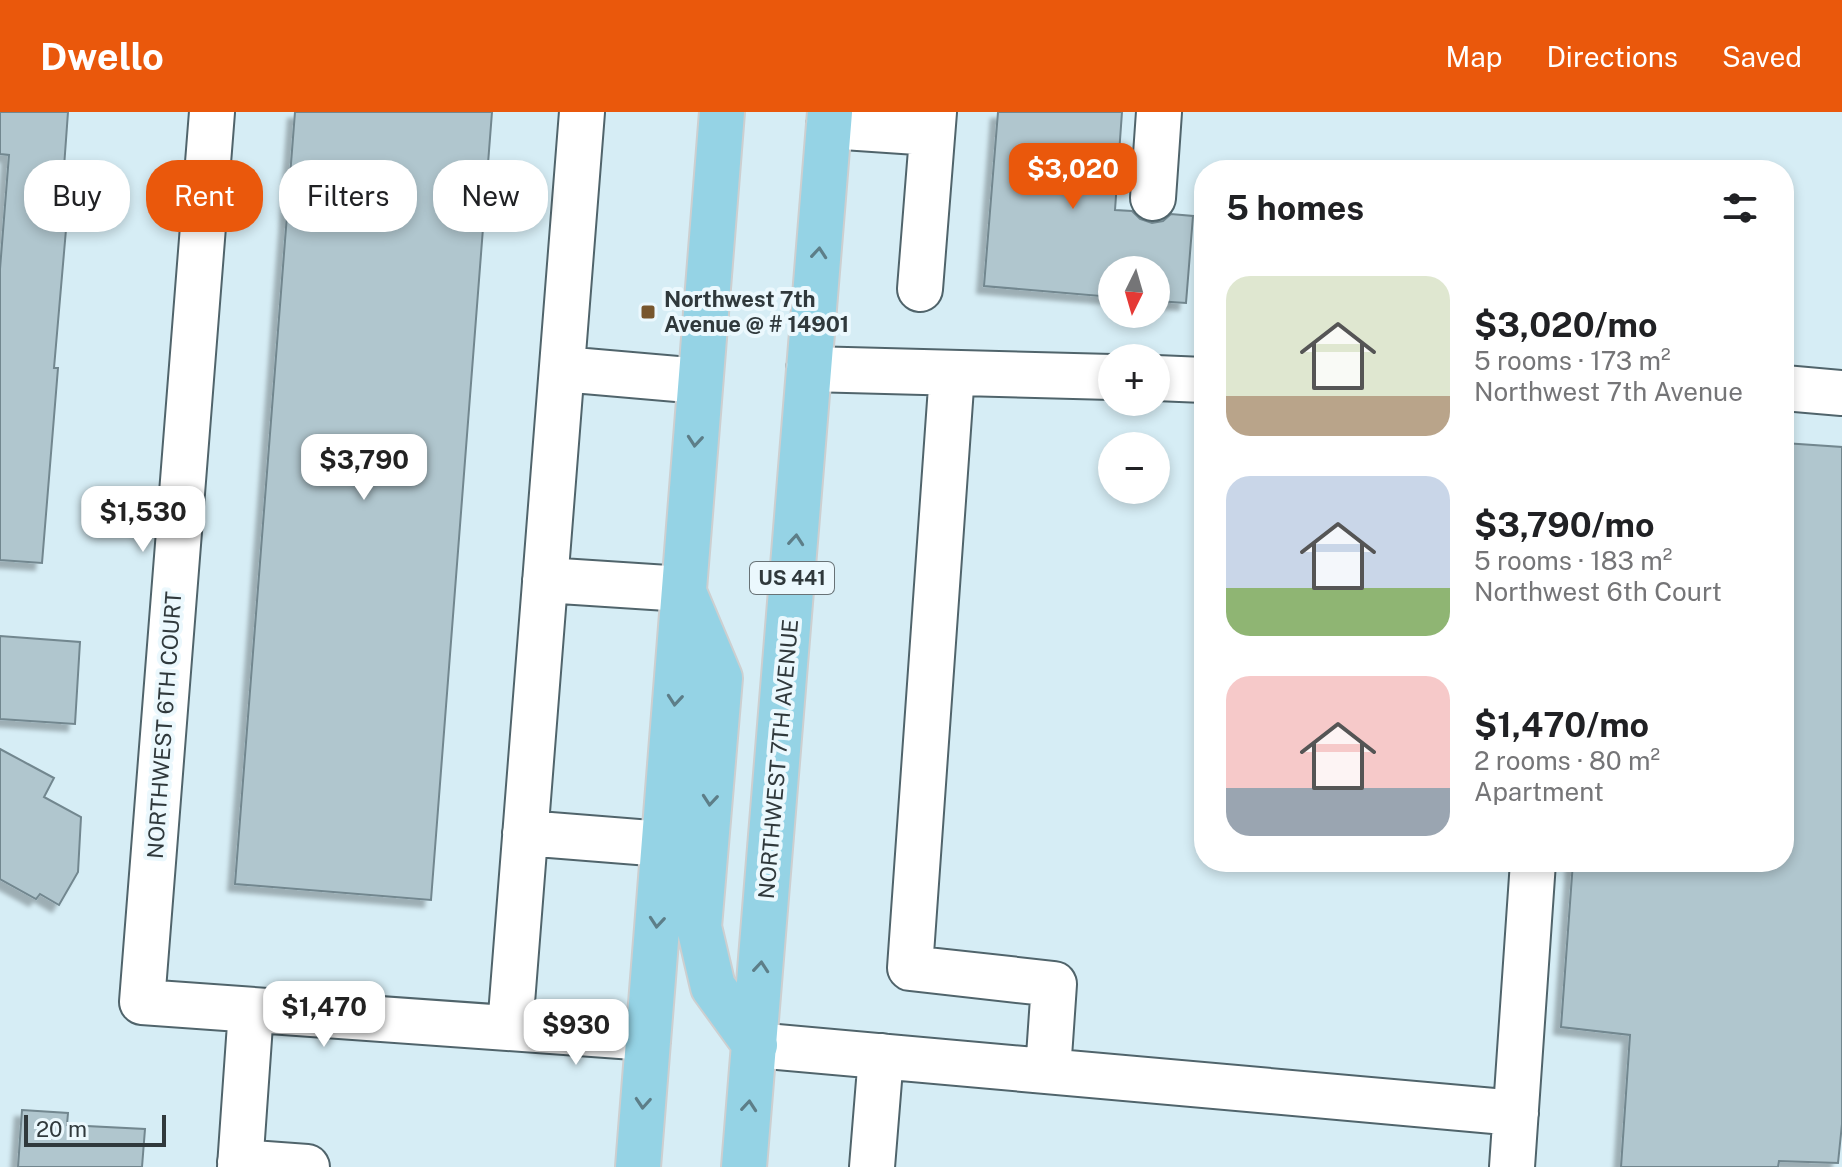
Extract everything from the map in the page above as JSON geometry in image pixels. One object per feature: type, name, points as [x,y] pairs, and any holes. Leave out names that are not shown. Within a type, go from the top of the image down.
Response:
[{"type":"main road","points":[[638,1167],[722,112]]},
{"type":"main road","name":"NORTHWEST 7TH AVENUE","points":[[744,1167],[830,119]]},
{"type":"main road","points":[[683,589],[720,678],[699,927],[713,987],[755,1045]]},
{"type":"street","name":"NORTHWEST 6TH COURT","points":[[212,112],[142,1002],[251,1010]]},
{"type":"street","points":[[510,1028],[582,112]]},
{"type":"street","points":[[1153,198],[1159,112]]},
{"type":"street","points":[[830,119],[933,122],[920,289]]},
{"type":"street","points":[[562,369],[700,381]]},
{"type":"street","points":[[809,369],[1098,377]]},
{"type":"street","points":[[952,373],[910,968],[1054,984],[1048,1071]]},
{"type":"street","points":[[1170,379],[1194,380]]},
{"type":"street","points":[[1794,389],[1842,393]]},
{"type":"street","points":[[545,580],[683,589]]},
{"type":"street","points":[[525,833],[663,844]]},
{"type":"street","points":[[1512,1167],[1532,872]]},
{"type":"street","points":[[307,1167],[240,1164],[251,1010],[648,1038]]},
{"type":"street","points":[[755,1045],[1516,1113]]},
{"type":"street","points":[[872,1167],[881,1056]]},
{"type":"building","points":[[0,112],[68,112],[65,160],[24,160],[24,232],[66,232],[42,563],[0,560],[0,269],[9,155],[0,154]]},
{"type":"building","points":[[295,112],[492,112],[488,160],[433,160],[433,232],[483,232],[431,900],[235,884],[286,232],[417,232],[417,160],[291,160]]},
{"type":"building","points":[[998,112],[1122,112],[1115,210],[1132,211],[1140,219],[1152,223],[1163,221],[1171,214],[1193,216],[1186,303],[1170,302],[1170,256],[1098,256],[1098,296],[984,286]]},
{"type":"building","points":[[1794,444],[1842,447],[1842,1124],[1838,1163],[1779,1161],[1778,1167],[1621,1167],[1630,1035],[1561,1027],[1572,872],[1794,872]]},
{"type":"building","points":[[0,636],[80,642],[75,724],[0,719]]},
{"type":"building","points":[[0,749],[54,778],[44,797],[81,817],[78,872],[59,905],[40,894],[36,899],[0,879]]},
{"type":"building","points":[[22,1110],[68,1113],[67,1125],[145,1129],[142,1167],[18,1167]]},
{"type":"place","name":"Northwest 7th Avenue @ # 14901","points":[[648,312]]}]
